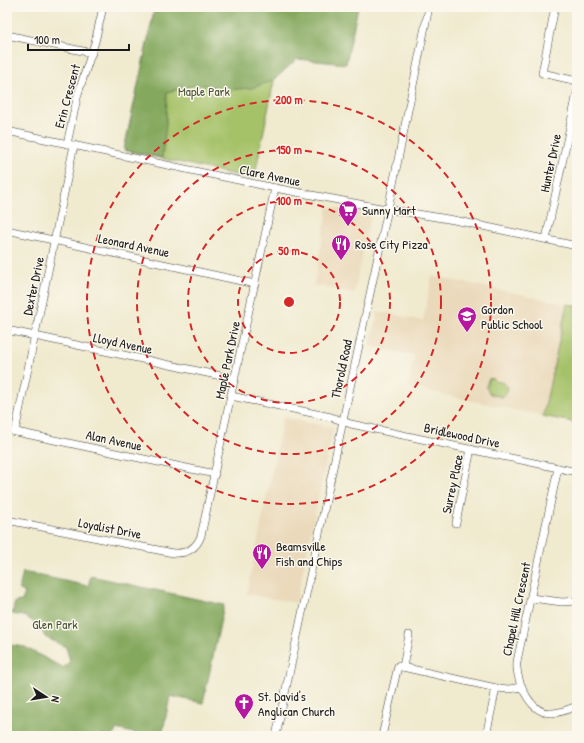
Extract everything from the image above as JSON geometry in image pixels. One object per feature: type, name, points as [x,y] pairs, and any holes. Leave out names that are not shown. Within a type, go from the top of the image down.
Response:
[{"type":"street","name":"Erin Crescent","points":[[71,145],[78,94],[92,53],[103,7]]},
{"type":"street","name":"Thorold Road","points":[[276,736],[388,209],[429,7]]},
{"type":"street","points":[[555,7],[542,73],[577,81]]},
{"type":"street","points":[[7,34],[92,53]]},
{"type":"street","name":"Hunter Drive","points":[[546,239],[577,93]]},
{"type":"street","name":"Clare Avenue","points":[[7,131],[275,188],[454,220],[577,246]]},
{"type":"street","name":"Dexter Drive","points":[[15,432],[55,239],[71,145]]},
{"type":"street","name":"Maple Park Drive","points":[[201,536],[275,188]]},
{"type":"street","name":"Leonard Avenue","points":[[7,230],[55,239],[255,284]]},
{"type":"street","name":"Lloyd Avenue","points":[[7,330],[235,379]]},
{"type":"street","points":[[231,396],[310,412],[343,421]]},
{"type":"street","name":"Bridlewood Drive","points":[[343,421],[351,424],[577,472]]},
{"type":"street","name":"Alan Avenue","points":[[7,430],[215,474]]},
{"type":"street","name":"Surrey Place","points":[[456,523],[471,449]]},
{"type":"street","name":"Chapel Hill Crescent","points":[[558,468],[517,660],[517,668],[522,687],[532,704],[539,710],[548,714],[559,713],[577,706]]},
{"type":"street","name":"Loyalist Drive","points":[[7,520],[173,553],[182,553],[191,550],[198,544],[201,536]]},
{"type":"street","points":[[530,598],[551,602],[577,601]]},
{"type":"street","points":[[403,667],[410,636]]},
{"type":"street","points":[[382,736],[398,666],[496,688],[509,689],[522,687]]},
{"type":"street","points":[[486,736],[496,688]]},
{"type":"shaded area","points":[[328,207],[371,214],[354,293],[314,285]]},
{"type":"shaded area","name":"Gordon Public School","points":[[432,276],[567,304],[543,416],[408,387],[414,355],[370,346],[378,311],[423,321]]},
{"type":"shaded area","points":[[283,417],[333,428],[296,603],[247,594]]},
{"type":"green space","name":"Maple Park","points":[[155,7],[289,7],[254,179],[124,150]]},
{"type":"green space","name":"Maple Park","points":[[155,7],[358,7],[346,64],[297,59],[274,80],[252,88],[226,90],[198,84],[167,92],[166,124],[162,158],[124,150]]},
{"type":"green space","points":[[567,304],[577,306],[577,423],[543,416]]},
{"type":"green space","points":[[490,378],[504,383],[508,387],[506,394],[502,397],[490,394],[486,387]]},
{"type":"green space","name":"Glen Park","points":[[23,572],[88,586],[91,576],[224,605],[203,703],[170,696],[162,736],[146,736],[116,729],[114,736],[7,735],[7,649],[11,645],[25,647],[63,668],[70,661],[66,647],[45,637],[40,626],[24,616],[12,614],[15,602],[22,601],[25,593],[19,589]]},
{"type":"place","name":"Sunny Mart","points":[[348,227]]},
{"type":"place","name":"Rose City Pizza","points":[[341,261]]},
{"type":"place","name":"Gordon Public School","points":[[467,333]]},
{"type":"place","name":"Beamsville Fish and Chips","points":[[262,570]]},
{"type":"place","name":"St. David's Anglican Church","points":[[244,720]]}]
